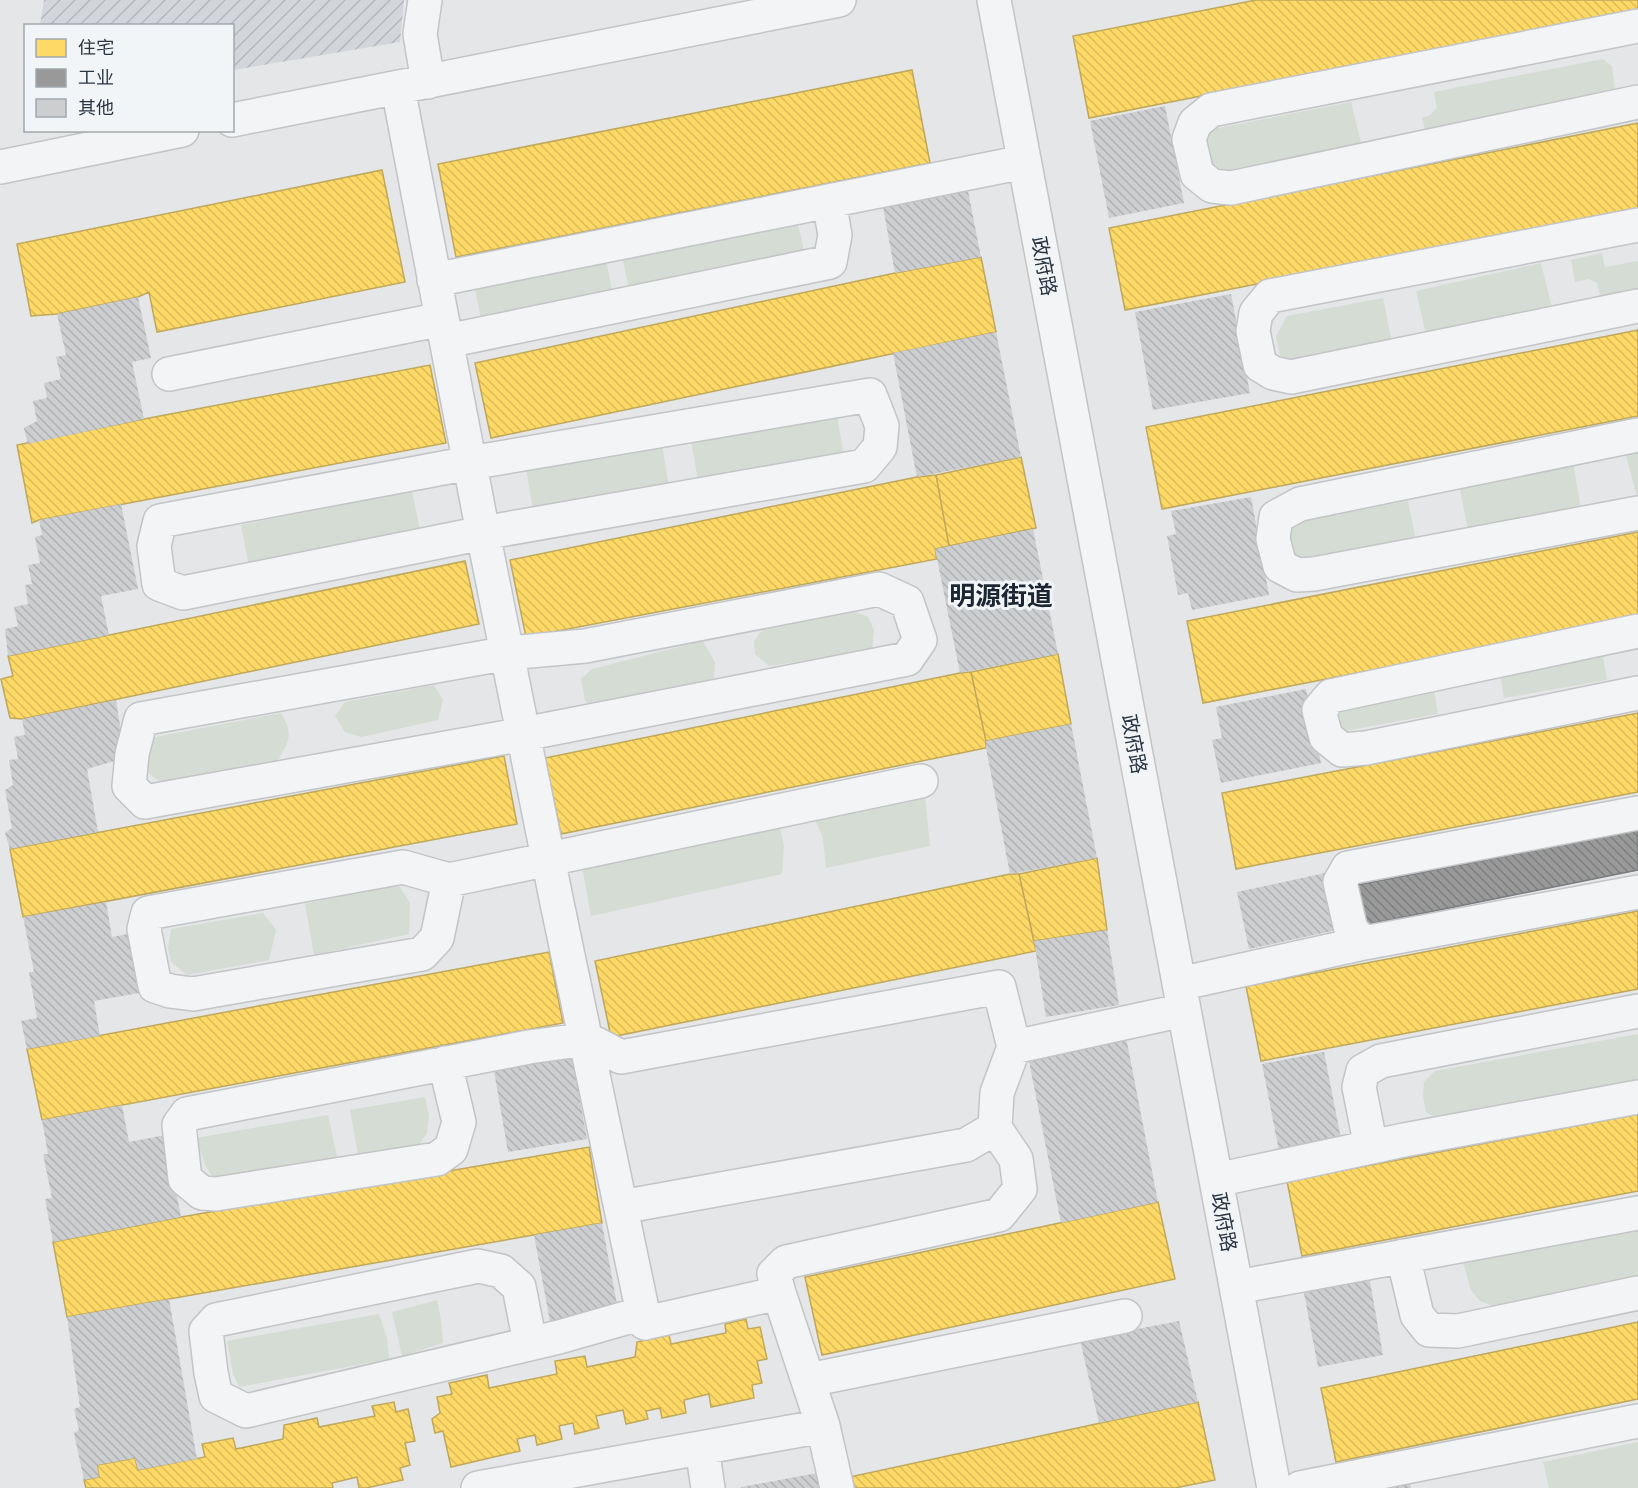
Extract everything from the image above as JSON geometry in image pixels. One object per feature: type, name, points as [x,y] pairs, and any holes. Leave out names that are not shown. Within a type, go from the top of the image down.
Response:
[{"type":"street","points":[[425,0],[413,85],[435,280],[483,533],[645,1323],[779,1293]]},
{"type":"street","points":[[234,120],[839,0]]},
{"type":"street","name":"政府路","points":[[994,0],[1274,1488]]},
{"type":"street","points":[[1638,26],[1211,110],[1195,123],[1189,139],[1197,174],[1212,186],[1231,188],[1638,102]]},
{"type":"street","points":[[0,167],[172,132]]},
{"type":"street","points":[[435,280],[1024,162]]},
{"type":"street","points":[[170,374],[444,330],[830,262],[835,235],[829,201]]},
{"type":"street","points":[[1638,225],[1270,296],[1256,313],[1253,331],[1260,365],[1273,373],[1291,377],[1638,306]]},
{"type":"street","points":[[870,395],[882,426],[880,447],[864,466],[483,533],[183,593],[159,584],[154,546],[160,521],[470,463],[870,395]]},
{"type":"street","points":[[1638,435],[1300,504],[1276,517],[1273,539],[1280,566],[1297,575],[1314,574],[1638,513]]},
{"type":"street","points":[[879,590],[907,602],[920,640],[907,659],[524,734],[145,802],[129,786],[132,754],[141,719],[508,653],[585,646],[879,590]]},
{"type":"street","points":[[1638,631],[1331,696],[1319,710],[1326,737],[1342,750],[1366,748],[1638,693]]},
{"type":"street","points":[[448,880],[437,938],[422,954],[194,994],[170,991],[155,986],[144,929],[148,913],[403,867],[448,880],[921,781]]},
{"type":"street","points":[[1364,943],[1351,930],[1340,882],[1348,868],[1638,813]]},
{"type":"street","points":[[1014,1047],[1364,943],[1638,892]]},
{"type":"street","points":[[446,1063],[459,1122],[451,1149],[437,1158],[216,1194],[202,1193],[185,1179],[179,1125],[187,1114],[446,1063],[529,1047],[587,1039],[621,1057],[999,987],[1014,1047],[997,1093],[995,1128],[1016,1159],[1020,1189],[999,1215],[786,1262],[774,1274],[823,1426],[837,1488]]},
{"type":"street","points":[[1371,1147],[1359,1087],[1363,1071],[1381,1061],[1638,1011]]},
{"type":"street","points":[[1216,1180],[1371,1147],[1638,1097]]},
{"type":"street","points":[[621,1207],[966,1145],[995,1128]]},
{"type":"street","points":[[1237,1287],[1638,1213]]},
{"type":"street","points":[[1403,1256],[1417,1316],[1429,1330],[1458,1331],[1638,1293]]},
{"type":"street","points":[[530,1343],[519,1287],[501,1271],[478,1266],[216,1320],[206,1331],[216,1396],[246,1411],[530,1343],[643,1313]]},
{"type":"street","points":[[809,1380],[1125,1316]]},
{"type":"street","points":[[1300,1488],[1423,1476],[1638,1421]]},
{"type":"street","points":[[478,1488],[823,1426]]},
{"type":"street","points":[[702,1448],[708,1488]]},
{"type":"shaded area","points":[[44,0],[404,0],[400,42],[234,70],[234,24],[40,24]]},
{"type":"shaded area","points":[[1603,59],[1612,66],[1615,89],[1610,97],[1426,132],[1422,118],[1429,116],[1437,108],[1434,92]]},
{"type":"shaded area","points":[[1351,102],[1362,147],[1223,176],[1211,168],[1205,142],[1208,130]]},
{"type":"shaded area","points":[[797,219],[805,256],[630,293],[622,256]]},
{"type":"shaded area","points":[[1602,253],[1605,267],[1638,261],[1638,295],[1602,302],[1597,283],[1589,279],[1575,282],[1571,260]]},
{"type":"shaded area","points":[[606,259],[613,296],[481,320],[474,283]]},
{"type":"shaded area","points":[[1541,263],[1552,307],[1426,335],[1416,291]]},
{"type":"shaded area","points":[[1383,298],[1392,343],[1282,364],[1276,336],[1287,316]]},
{"type":"shaded area","points":[[837,416],[844,457],[698,481],[691,440]]},
{"type":"shaded area","points":[[662,445],[669,487],[533,510],[526,468]]},
{"type":"shaded area","points":[[1638,449],[1638,497],[1637,497],[1625,451]]},
{"type":"shaded area","points":[[1573,463],[1581,508],[1468,530],[1459,484]]},
{"type":"shaded area","points":[[412,491],[420,531],[249,566],[241,525]]},
{"type":"shaded area","points":[[1408,501],[1416,541],[1296,563],[1289,535],[1292,523]]},
{"type":"shaded area","points":[[856,612],[868,617],[874,630],[872,651],[769,666],[755,654],[754,641],[765,627]]},
{"type":"shaded area","points":[[703,641],[715,662],[714,678],[601,710],[585,701],[581,679],[592,669]]},
{"type":"shaded area","points":[[1603,656],[1607,680],[1504,698],[1500,674]]},
{"type":"shaded area","points":[[434,685],[443,700],[438,720],[361,737],[345,732],[335,716],[345,702]]},
{"type":"shaded area","points":[[1434,690],[1438,714],[1339,732],[1335,709]]},
{"type":"shaded area","points":[[281,713],[289,733],[285,749],[277,762],[160,782],[145,770],[150,738]]},
{"type":"shaded area","points":[[925,797],[930,846],[826,868],[823,838],[815,820]]},
{"type":"shaded area","points":[[779,824],[784,845],[782,874],[591,916],[582,866]]},
{"type":"shaded area","points":[[398,884],[410,903],[409,934],[314,955],[305,904]]},
{"type":"shaded area","points":[[263,913],[276,930],[269,960],[187,975],[171,962],[168,948],[171,929]]},
{"type":"shaded area","points":[[1638,1034],[1638,1085],[1438,1119],[1426,1112],[1423,1096],[1424,1082],[1435,1071]]},
{"type":"shaded area","points":[[425,1097],[429,1116],[427,1133],[419,1145],[358,1154],[350,1110]]},
{"type":"shaded area","points":[[328,1115],[337,1157],[216,1181],[206,1167],[196,1138]]},
{"type":"shaded area","points":[[1638,1229],[1638,1282],[1503,1310],[1480,1301],[1471,1290],[1463,1262]]},
{"type":"shaded area","points":[[437,1300],[443,1343],[402,1356],[392,1312]]},
{"type":"shaded area","points":[[379,1314],[387,1338],[389,1359],[239,1387],[233,1374],[227,1341]]},
{"type":"shaded area","points":[[1638,1442],[1638,1488],[1549,1488],[1543,1462]]},
{"type":"building: 住宅","points":[[1256,0],[1638,0],[1638,10],[1089,118],[1073,36]]},
{"type":"building: 住宅","points":[[912,70],[930,163],[456,257],[438,164]]},
{"type":"building: 住宅","points":[[1638,123],[1638,209],[1125,310],[1109,228]]},
{"type":"building: 住宅","points":[[382,170],[405,282],[157,332],[149,292],[138,297],[57,314],[31,316],[17,244]]},
{"type":"building: 住宅","points":[[981,257],[996,332],[491,438],[475,363],[895,273]]},
{"type":"building: 住宅","points":[[1638,330],[1638,416],[1162,509],[1146,427]]},
{"type":"building: 住宅","points":[[430,365],[446,443],[32,523],[17,445]]},
{"type":"building: 住宅","points":[[1021,457],[1036,528],[949,546],[936,475]]},
{"type":"building: 住宅","points":[[936,475],[949,546],[935,549],[937,559],[526,637],[510,560]]},
{"type":"building: 住宅","points":[[1638,532],[1638,618],[1203,703],[1187,621]]},
{"type":"building: 住宅","points":[[465,561],[479,624],[22,719],[10,718],[1,679],[13,676],[8,656]]},
{"type":"building: 住宅","points":[[1058,654],[1071,724],[986,741],[971,672]]},
{"type":"building: 住宅","points":[[971,672],[986,748],[561,834],[545,758]]},
{"type":"building: 住宅","points":[[1638,713],[1638,792],[1236,869],[1222,793]]},
{"type":"building: 住宅","points":[[504,756],[517,824],[23,917],[10,849]]},
{"type":"building: 住宅","points":[[1097,858],[1107,930],[1034,941],[1019,874]]},
{"type":"building: 住宅","points":[[1010,874],[1019,874],[1036,951],[611,1037],[595,961]]},
{"type":"building: 住宅","points":[[1638,911],[1638,989],[1261,1061],[1246,986]]},
{"type":"building: 住宅","points":[[549,952],[563,1023],[42,1120],[27,1049]]},
{"type":"building: 住宅","points":[[1638,1114],[1638,1191],[1302,1256],[1287,1181]]},
{"type":"building: 住宅","points":[[589,1147],[602,1223],[67,1317],[53,1242],[181,1217]]},
{"type":"building: 住宅","points":[[1158,1202],[1175,1279],[822,1355],[805,1277]]},
{"type":"building: 住宅","points":[[746,1319],[748,1329],[760,1327],[767,1359],[757,1361],[762,1383],[752,1385],[754,1398],[711,1407],[709,1394],[684,1400],[686,1413],[662,1418],[660,1408],[646,1411],[648,1419],[626,1424],[623,1410],[596,1416],[599,1428],[575,1434],[573,1423],[559,1426],[562,1439],[537,1445],[535,1435],[517,1439],[520,1451],[451,1467],[443,1431],[435,1433],[432,1419],[440,1413],[437,1397],[452,1394],[449,1383],[487,1375],[489,1388],[557,1374],[555,1361],[585,1356],[587,1367],[635,1357],[637,1342],[669,1335],[671,1344],[726,1333],[725,1324]]},
{"type":"building: 住宅","points":[[1638,1322],[1638,1399],[1336,1462],[1321,1388]]},
{"type":"building: 住宅","points":[[394,1402],[396,1412],[408,1409],[415,1441],[405,1443],[410,1465],[400,1468],[403,1480],[366,1488],[359,1488],[357,1477],[332,1483],[333,1488],[86,1488],[84,1480],[99,1477],[97,1465],[135,1458],[138,1470],[205,1457],[202,1444],[233,1438],[236,1449],[283,1439],[284,1425],[317,1418],[319,1427],[375,1416],[372,1406]]},
{"type":"building: 住宅","points":[[1198,1402],[1215,1480],[1175,1488],[848,1488],[845,1478]]},
{"type":"building: 工业","points":[[1638,830],[1638,870],[1365,925],[1357,885]]},
{"type":"building: 其他","points":[[1165,106],[1184,203],[1109,218],[1090,121]]},
{"type":"building: 其他","points":[[968,191],[981,257],[895,273],[883,207]]},
{"type":"building: 其他","points":[[1231,294],[1250,393],[1153,410],[1135,312]]},
{"type":"building: 其他","points":[[138,297],[151,358],[132,362],[144,419],[28,444],[24,428],[37,421],[33,401],[47,398],[44,383],[61,379],[56,357],[66,355],[57,314]]},
{"type":"building: 其他","points":[[996,332],[1021,457],[917,477],[893,353]]},
{"type":"building: 其他","points":[[1251,497],[1269,595],[1192,610],[1188,593],[1178,595],[1167,536],[1176,534],[1171,511]]},
{"type":"building: 其他","points":[[121,504],[138,589],[101,596],[109,635],[8,656],[5,629],[18,626],[14,607],[28,604],[25,585],[32,584],[28,565],[40,563],[35,537],[42,535],[39,520]]},
{"type":"building: 其他","points":[[1033,529],[1058,654],[960,673],[935,549]]},
{"type":"building: 其他","points":[[1306,689],[1321,763],[1221,783],[1212,740],[1222,738],[1216,707]]},
{"type":"building: 其他","points":[[116,700],[125,758],[87,769],[98,832],[10,849],[5,833],[12,828],[5,790],[13,785],[9,760],[18,759],[14,737],[25,735],[22,719]]},
{"type":"building: 其他","points":[[1071,724],[1097,858],[1010,874],[986,741]]},
{"type":"building: 其他","points":[[1325,873],[1337,930],[1249,949],[1237,892]]},
{"type":"building: 其他","points":[[106,902],[112,937],[128,934],[139,993],[94,1001],[100,1036],[27,1049],[21,1021],[37,1018],[29,972],[34,972],[23,917]]},
{"type":"building: 其他","points":[[1107,930],[1119,1005],[1046,1017],[1034,941]]},
{"type":"building: 其他","points":[[1126,1037],[1158,1202],[1061,1223],[1029,1061]]},
{"type":"building: 其他","points":[[1324,1052],[1342,1144],[1280,1156],[1262,1064]]},
{"type":"building: 其他","points":[[572,1057],[587,1139],[508,1152],[494,1071]]},
{"type":"building: 其他","points":[[122,1105],[129,1142],[165,1135],[181,1217],[53,1242],[45,1199],[52,1198],[43,1154],[48,1154],[42,1120]]},
{"type":"building: 其他","points":[[602,1223],[618,1310],[550,1322],[534,1235]]},
{"type":"building: 其他","points":[[1369,1276],[1383,1355],[1318,1367],[1303,1288]]},
{"type":"building: 其他","points":[[169,1299],[197,1459],[138,1470],[135,1458],[97,1465],[99,1477],[84,1480],[74,1433],[79,1430],[74,1409],[80,1407],[67,1317]]},
{"type":"building: 其他","points":[[1179,1321],[1198,1402],[1099,1423],[1080,1340]]},
{"type":"building: 其他","points":[[817,1473],[820,1488],[741,1488],[741,1487]]},
{"type":"building: 其他","points":[[1409,1481],[1411,1488],[1382,1488]]},
{"type":"district","name":"明源街道","points":[[1001,596]]}]
